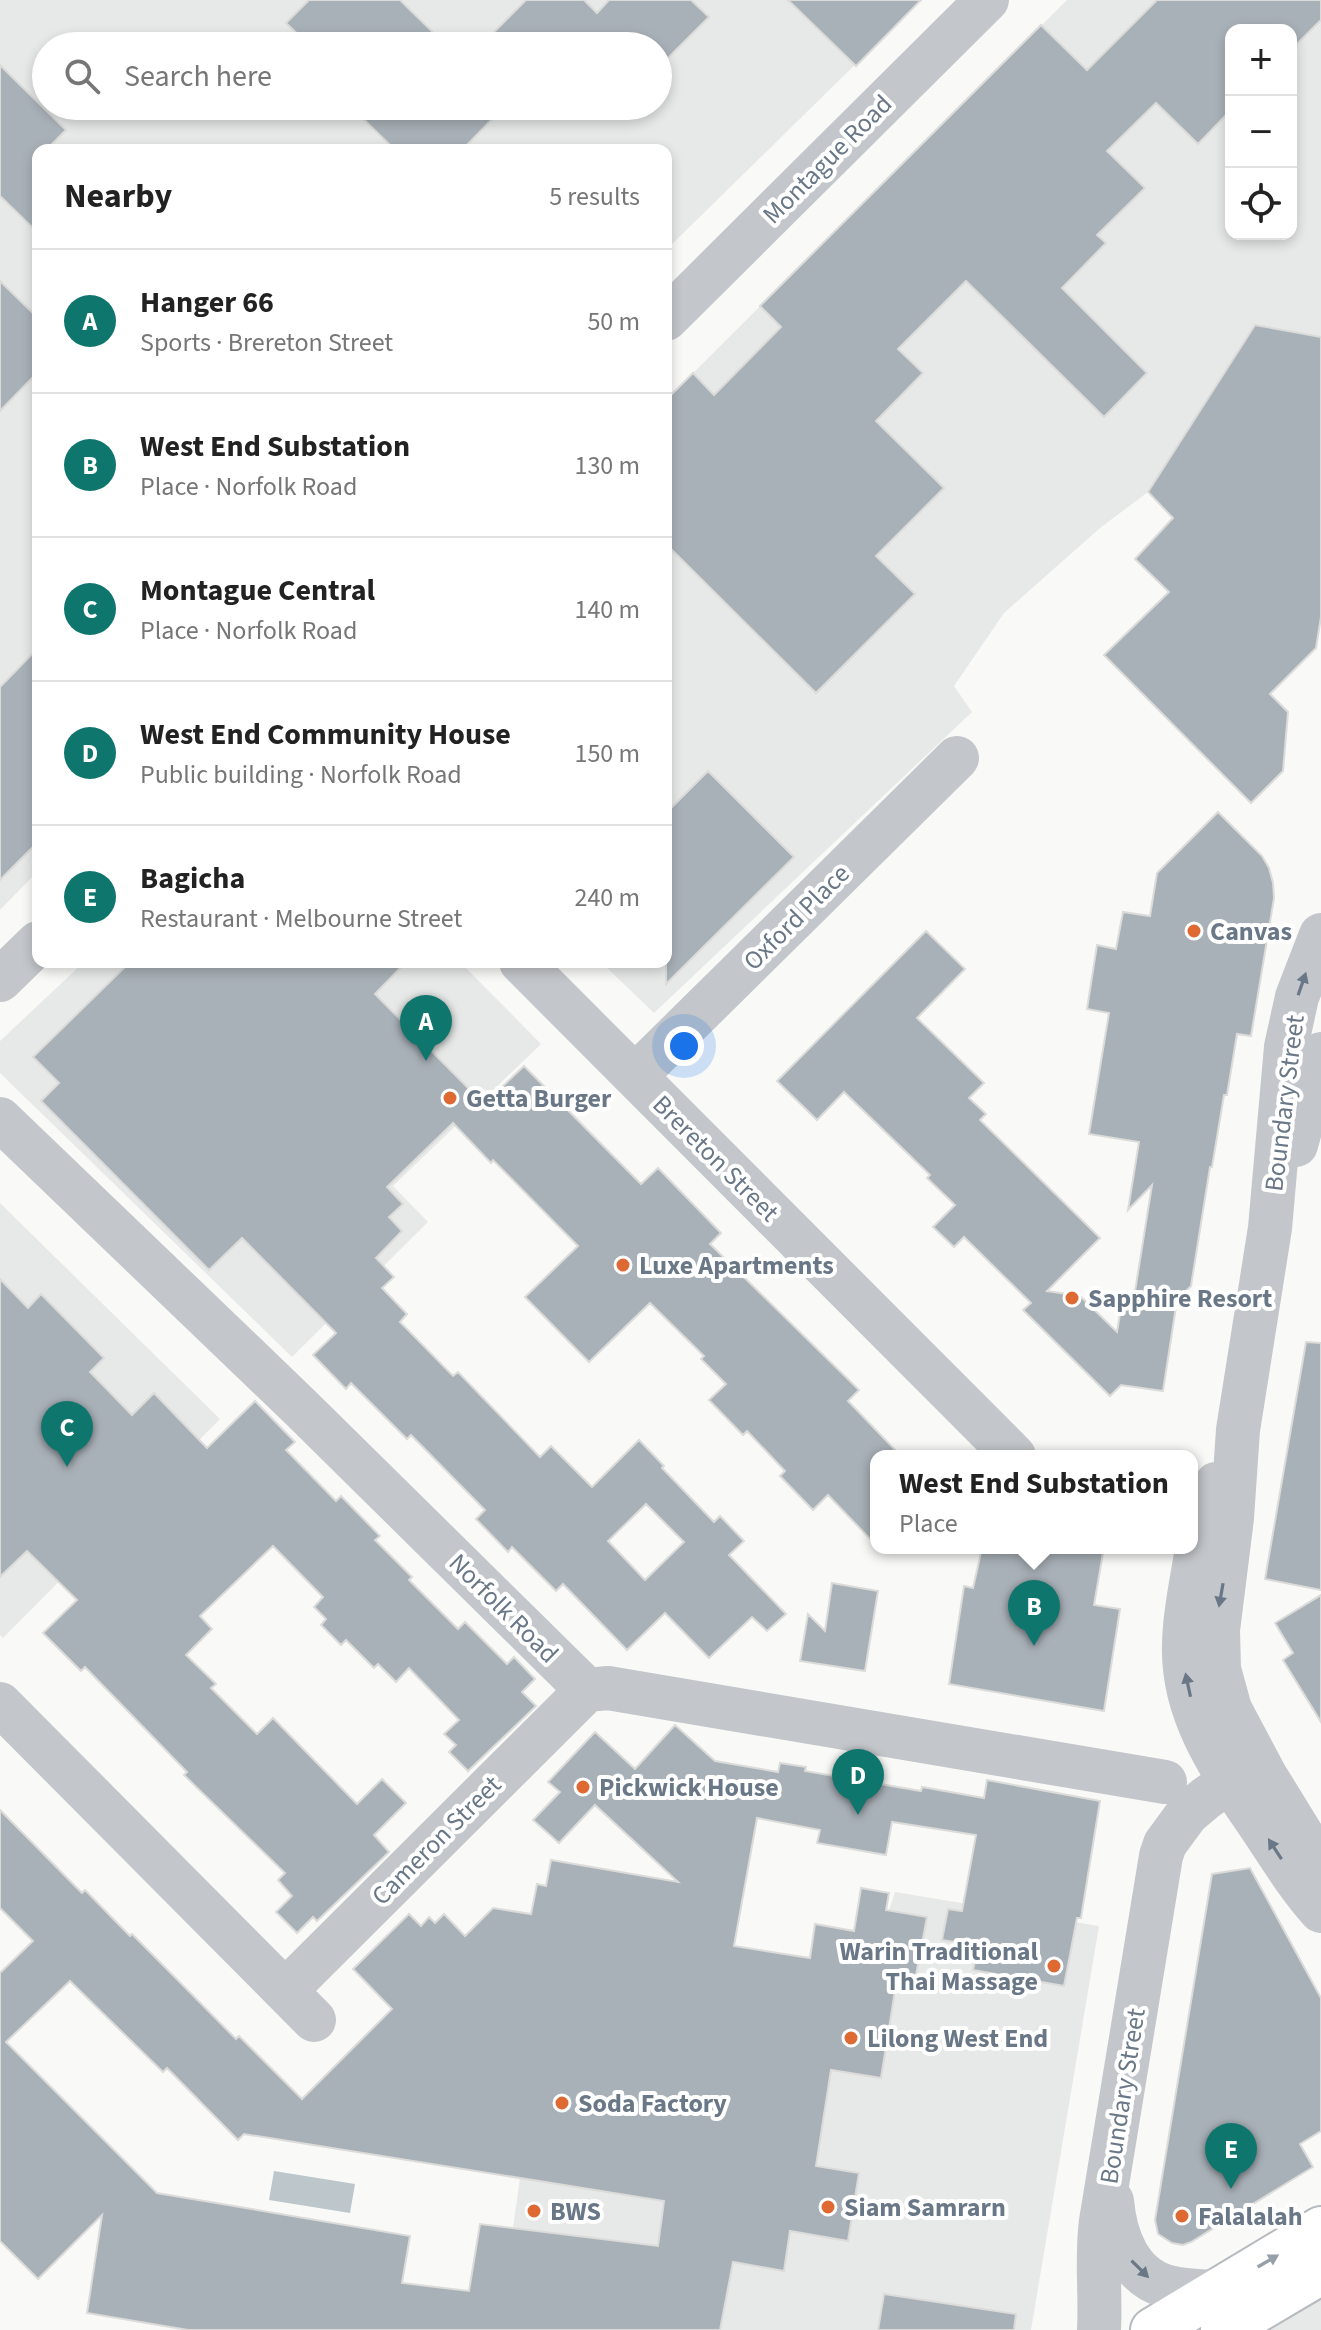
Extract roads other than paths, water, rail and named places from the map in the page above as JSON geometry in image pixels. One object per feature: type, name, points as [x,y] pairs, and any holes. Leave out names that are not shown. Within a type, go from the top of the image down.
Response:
[{"type":"main road","points":[[1219,2311],[1321,2229]]},
{"type":"main road","points":[[1153,2330],[1219,2311],[1321,2272]]},
{"type":"street","name":"Montague Road","points":[[672,313],[987,0]]},
{"type":"street","name":"Oxford Place","points":[[635,1076],[957,758]]},
{"type":"street","name":"Boundary Street","points":[[1099,2330],[1098,2244],[1160,1862],[1165,1844],[1227,1755],[1227,1702],[1219,1669],[1218,1615],[1232,1518],[1238,1430],[1270,1228],[1286,1047],[1297,997],[1321,935]]},
{"type":"street","points":[[0,980],[32,949]]},
{"type":"street","name":"Brereton Street","points":[[527,968],[1008,1450]]},
{"type":"street","name":"Boundary Street","points":[[1270,1228],[1321,1054]]},
{"type":"street","name":"Norfolk Road","points":[[0,1119],[301,1408],[587,1690]]},
{"type":"street","name":"Boundary Street","points":[[1198,1524],[1202,1494],[1238,1430]]},
{"type":"street","name":"Boundary Street","points":[[1194,1554],[1186,1612],[1185,1673],[1190,1696],[1227,1755]]},
{"type":"street","points":[[587,1690],[608,1688],[1165,1782]]},
{"type":"street","name":"Cameron Street","points":[[0,1704],[300,2005],[587,1690]]},
{"type":"street","name":"Boundary Street","points":[[1160,1862],[1157,1820],[1165,1782],[1178,1761],[1227,1755]]},
{"type":"street","points":[[1227,1755],[1321,1866]]},
{"type":"street","points":[[1227,1755],[1299,1885],[1321,1911]]},
{"type":"street","points":[[1110,2171],[1117,2233],[1136,2268],[1162,2285],[1219,2311]]},
{"type":"place","name":"Canvas","points":[[1194,931]]},
{"type":"place","name":"Hanger 66","points":[[426,1061]]},
{"type":"place","name":"Getta Burger","points":[[450,1098]]},
{"type":"place","name":"Luxe Apartments","points":[[623,1265]]},
{"type":"place","name":"Sapphire Resort","points":[[1072,1298]]},
{"type":"place","name":"Montague Central","points":[[67,1467]]},
{"type":"place","name":"West End Substation","points":[[1034,1646]]},
{"type":"place","name":"Pickwick House","points":[[583,1787]]},
{"type":"place","name":"West End Community House","points":[[858,1815]]},
{"type":"place","name":"Warin Traditional Thai Massage","points":[[1054,1966]]},
{"type":"place","name":"Lilong West End","points":[[851,2038]]},
{"type":"place","name":"Soda Factory","points":[[562,2103]]},
{"type":"place","name":"Bagicha","points":[[1231,2189]]},
{"type":"place","name":"Siam Samrarn","points":[[828,2207]]},
{"type":"place","name":"BWS","points":[[534,2211]]},
{"type":"place","name":"Falalalah","points":[[1182,2216]]}]
